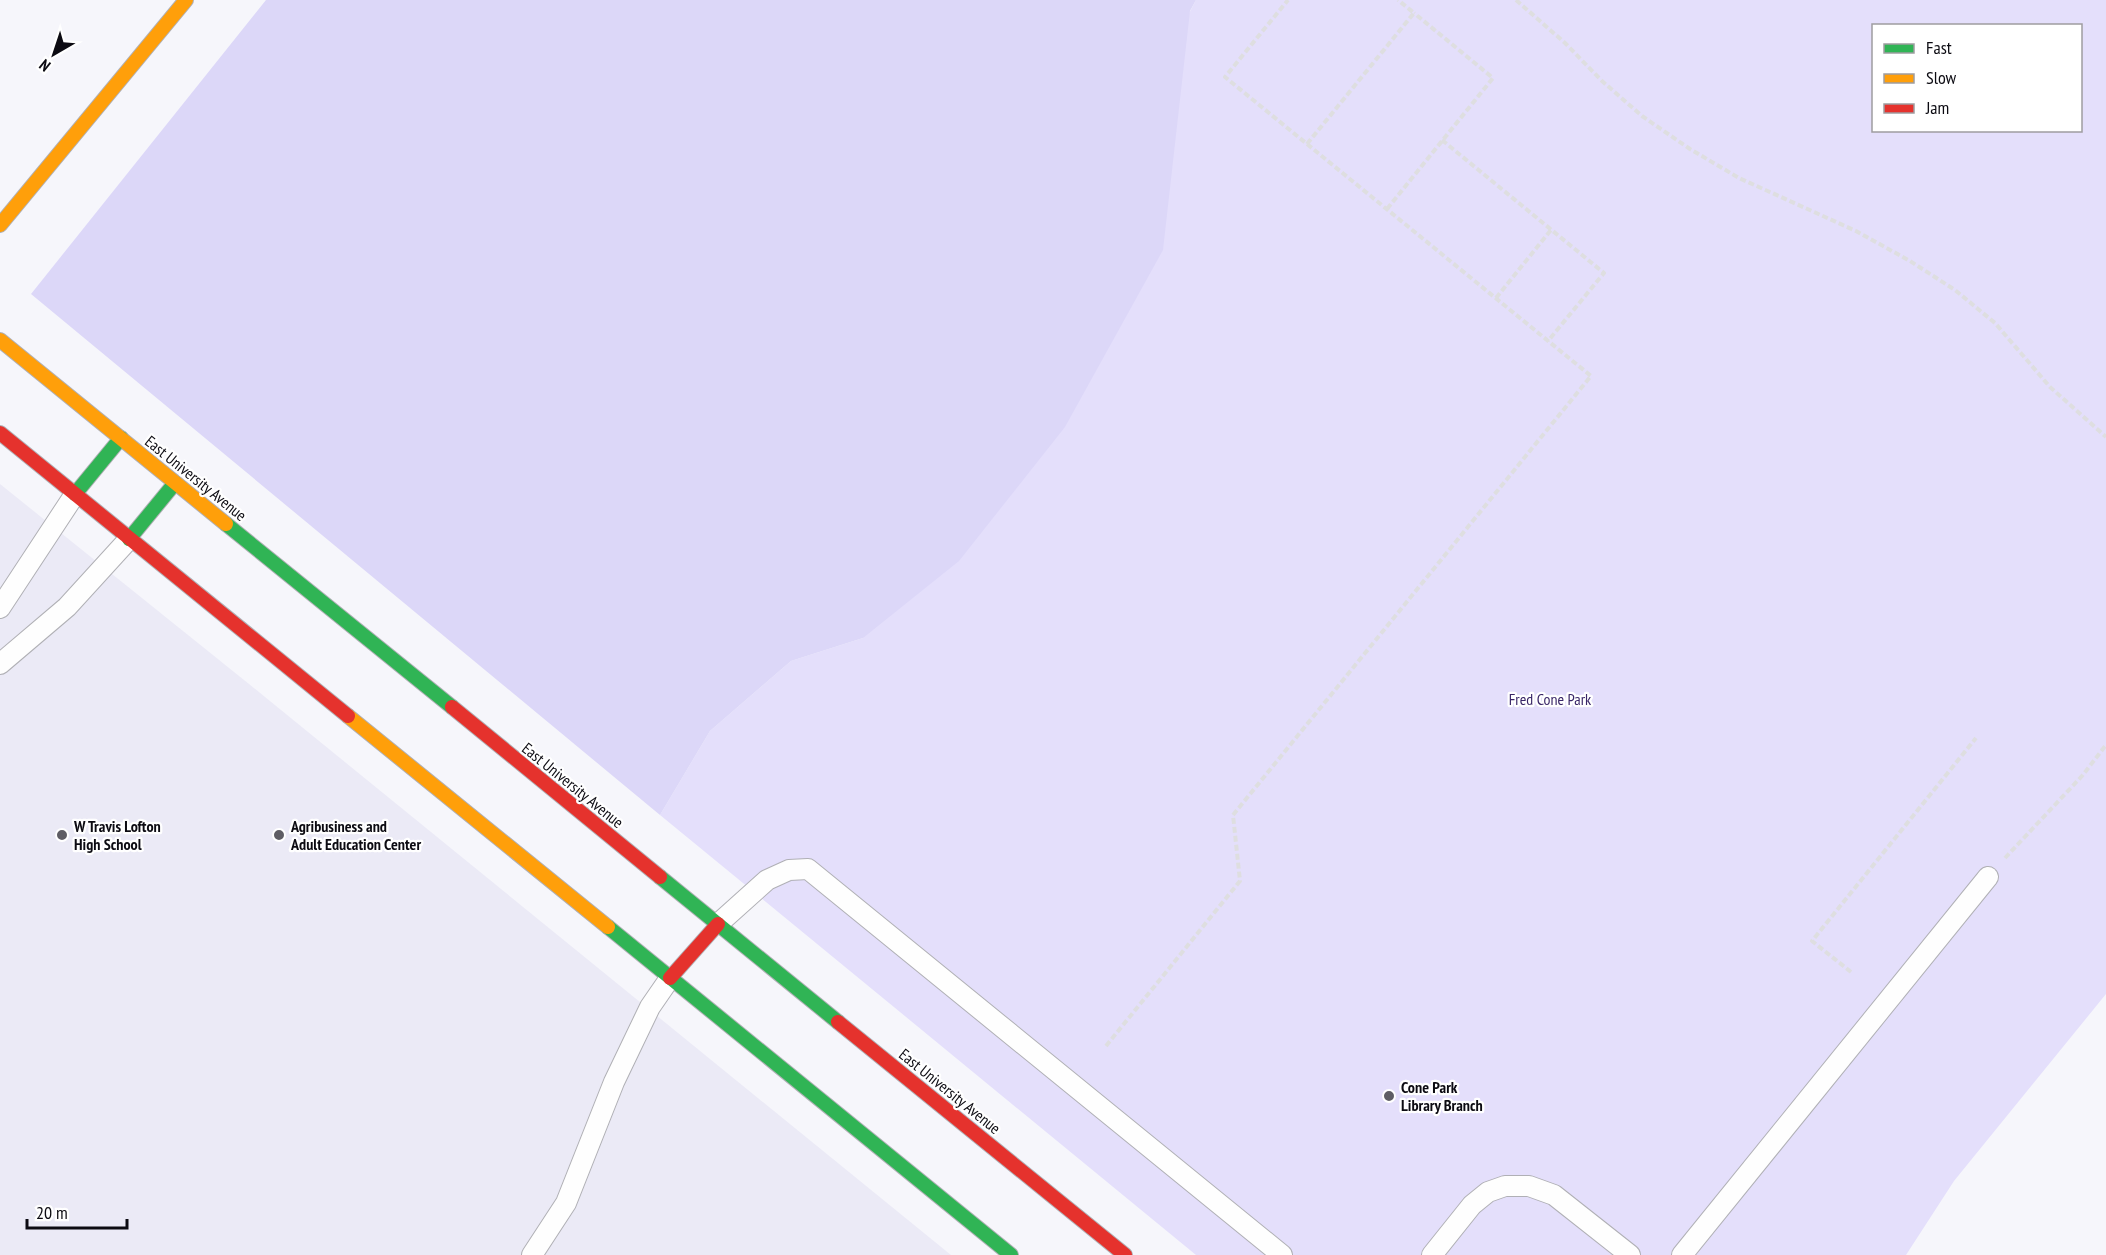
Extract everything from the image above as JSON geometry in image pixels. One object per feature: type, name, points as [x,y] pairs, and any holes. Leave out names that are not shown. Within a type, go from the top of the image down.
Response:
[{"type":"main road","points":[[0,225],[186,0]]},
{"type":"main road","name":"East University Avenue","points":[[0,340],[1125,1255]]},
{"type":"main road","points":[[0,433],[1011,1255]]},
{"type":"main road","points":[[75,494],[121,438]]},
{"type":"main road","points":[[129,538],[175,483]]},
{"type":"main road","points":[[670,978],[718,924]]},
{"type":"lane","points":[[0,608],[75,494]]},
{"type":"lane","points":[[0,664],[67,607],[129,538]]},
{"type":"lane","points":[[718,924],[767,880],[789,870],[808,869],[1282,1255]]},
{"type":"lane","points":[[1682,1255],[1988,876]]},
{"type":"lane","points":[[531,1255],[566,1203],[614,1082],[650,1007],[670,978]]},
{"type":"lane","points":[[1432,1255],[1472,1205],[1488,1192],[1505,1186],[1529,1186],[1554,1195],[1630,1255]]},
{"type":"path","points":[[1106,1046],[1240,881],[1233,815],[1591,376],[1225,77],[1288,0]]},
{"type":"path","points":[[1387,209],[1493,78],[1398,0]]},
{"type":"path","points":[[1516,0],[1642,116],[1690,149],[1739,178],[1856,231],[1911,261],[1955,290],[1995,323],[2050,387],[2106,437]]},
{"type":"path","points":[[1307,144],[1414,13]]},
{"type":"path","points":[[1442,140],[1604,273],[1548,342]]},
{"type":"path","points":[[1496,298],[1551,230]]},
{"type":"path","points":[[1851,972],[1812,941],[1976,738]]},
{"type":"path","points":[[1988,876],[2082,776],[2106,745]]},
{"type":"shaded area","points":[[266,0],[1196,0],[1190,11],[1163,250],[1065,427],[959,561],[863,638],[791,661],[710,731],[660,815],[31,294]]},
{"type":"shaded area","name":"Agribusiness and Adult Education Center","points":[[0,484],[249,684],[951,1255],[0,1255]]},
{"type":"green space","name":"Fred Cone Park","points":[[1196,0],[2106,0],[2106,994],[1954,1181],[1906,1255],[1196,1255],[660,815],[710,731],[791,661],[863,638]]},
{"type":"traffic: fast","points":[[75,494],[121,438]]},
{"type":"traffic: fast","points":[[129,539],[175,483]]},
{"type":"traffic: fast","points":[[226,524],[452,707]]},
{"type":"traffic: fast","points":[[660,877],[838,1022]]},
{"type":"traffic: fast","points":[[608,927],[1011,1255]]},
{"type":"traffic: slow","points":[[0,225],[186,0]]},
{"type":"traffic: slow","points":[[0,340],[226,524]]},
{"type":"traffic: slow","points":[[348,716],[608,927]]},
{"type":"traffic: jam","points":[[0,433],[348,716]]},
{"type":"traffic: jam","points":[[452,707],[660,877]]},
{"type":"traffic: jam","points":[[670,978],[718,924]]},
{"type":"traffic: jam","points":[[838,1022],[1125,1255]]},
{"type":"place","name":"W Travis Lofton High School","points":[[62,835]]},
{"type":"place","name":"Agribusiness and Adult Education Center","points":[[279,835]]},
{"type":"place","name":"Cone Park Library Branch","points":[[1389,1096]]}]
